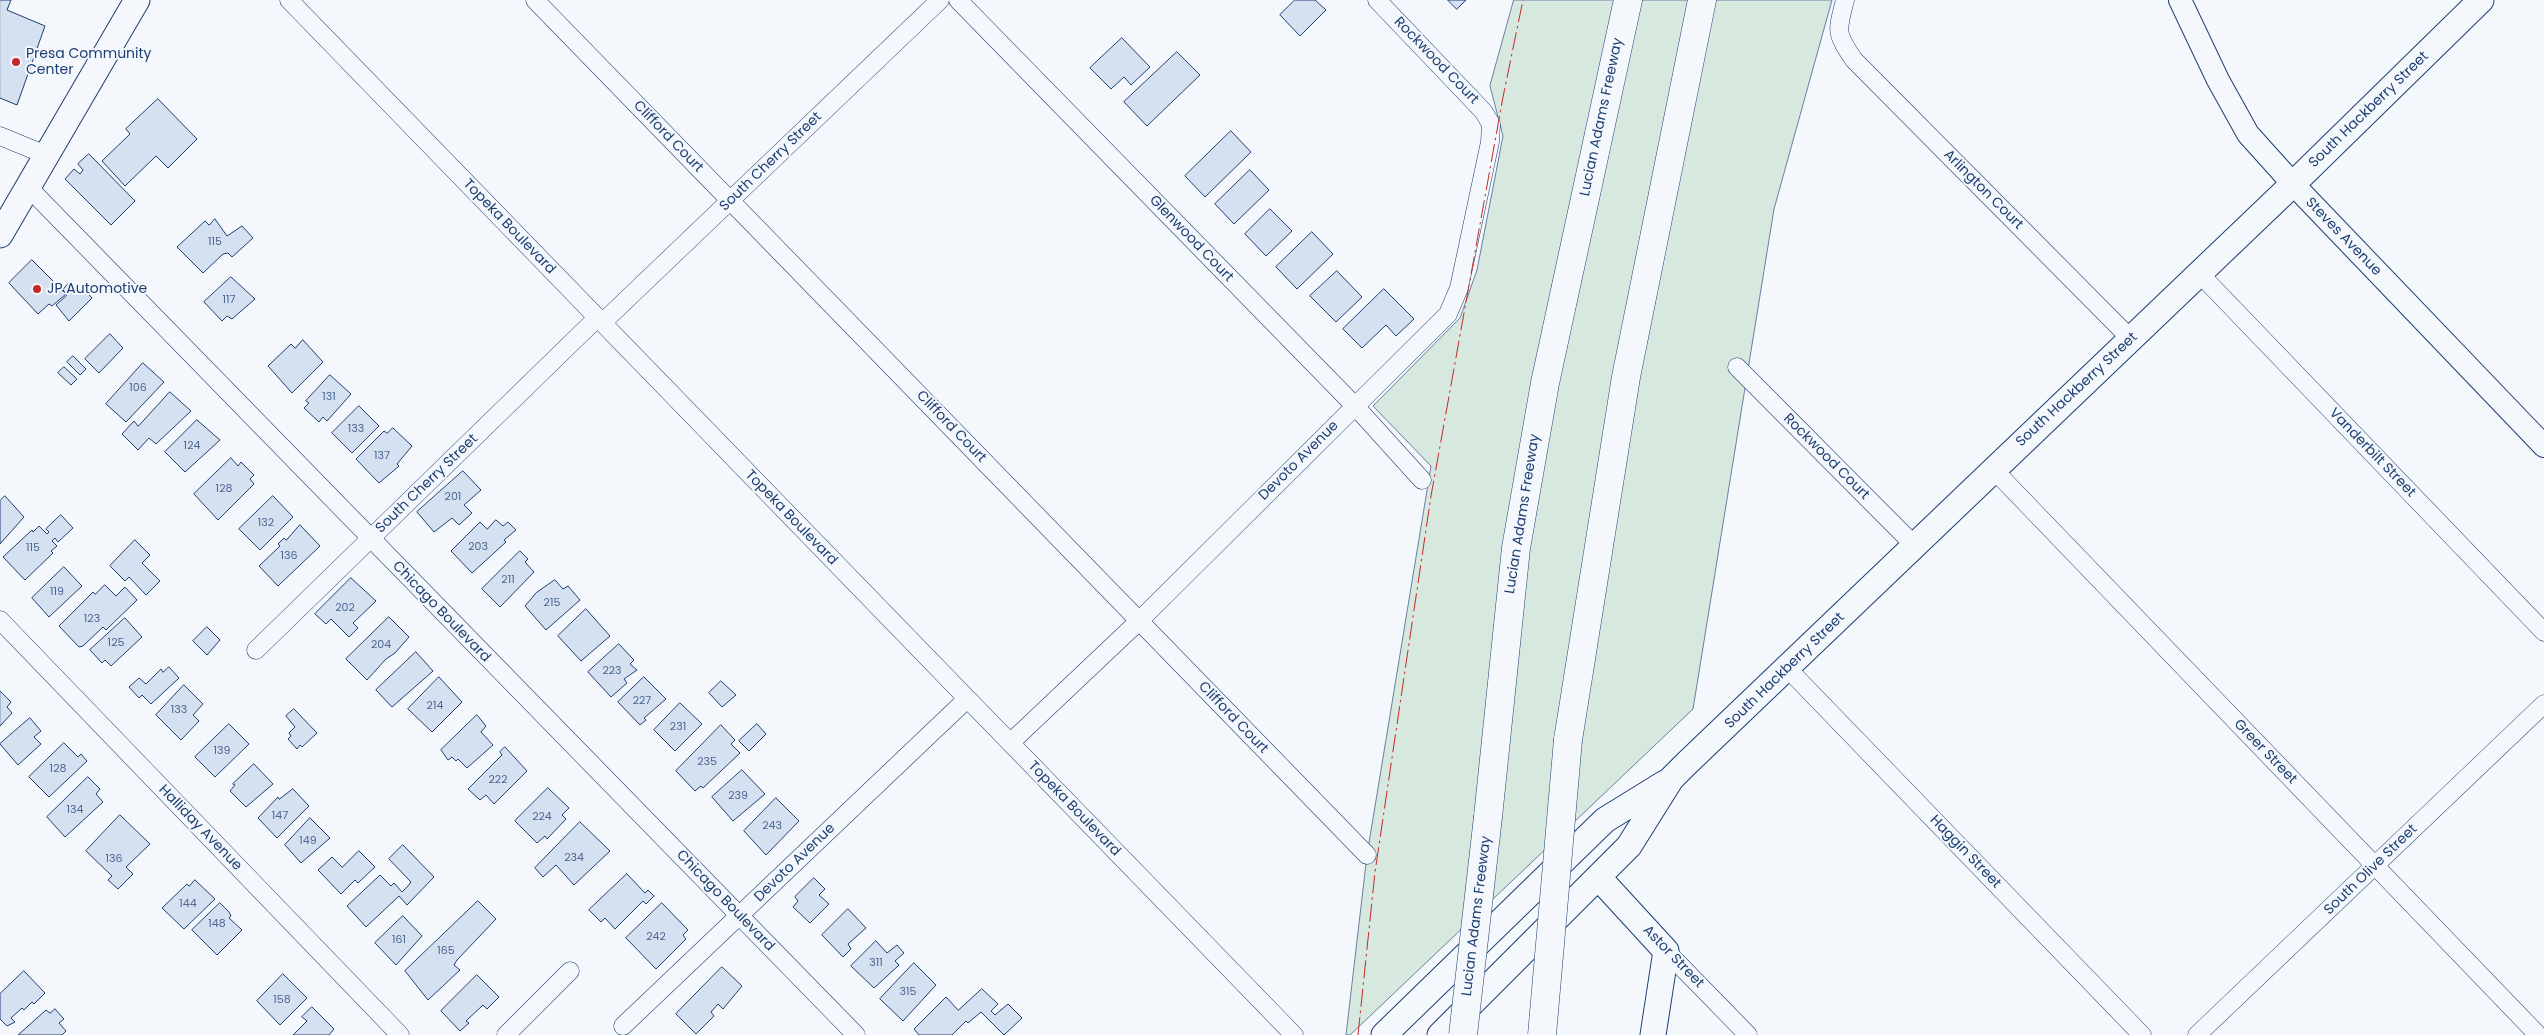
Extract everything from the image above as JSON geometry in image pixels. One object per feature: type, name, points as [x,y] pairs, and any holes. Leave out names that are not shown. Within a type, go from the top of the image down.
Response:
[{"type":"highway","name":"Lucian Adams Freeway","points":[[1463,1035],[1516,548],[1545,383],[1628,0]]},
{"type":"highway","points":[[1542,1035],[1568,740],[1626,377],[1702,0]]},
{"type":"main road","points":[[0,235],[137,0]]},
{"type":"main road","name":"South Hackberry Street","points":[[1384,1035],[1605,820],[1672,779],[1993,469],[2293,184],[2481,0]]},
{"type":"main road","name":"South Hackberry Street","points":[[1440,1035],[1629,846],[1672,779]]},
{"type":"main road","name":"Astor Street","points":[[1599,878],[1666,951]]},
{"type":"main road","points":[[1653,1035],[1666,951]]},
{"type":"street","name":"Topeka Boulevard","points":[[290,0],[1294,1035]]},
{"type":"street","name":"Clifford Court","points":[[535,0],[1367,855]]},
{"type":"street","name":"South Cherry Street","points":[[256,650],[370,539],[940,0]]},
{"type":"street","name":"Glenwood Court","points":[[958,0],[1354,406],[1422,480]]},
{"type":"street","name":"Rockwood Court","points":[[1377,0],[1466,92],[1483,111],[1491,124]]},
{"type":"street","name":"Arlington Court","points":[[1845,0],[1839,39],[1854,60],[2131,339]]},
{"type":"street","name":"Steves Avenue","points":[[2180,0],[2218,80],[2248,134],[2293,184],[2544,446]]},
{"type":"street","name":"Devoto Avenue","points":[[1010,743],[1139,621],[1448,314],[1458,288],[1490,142],[1491,124]]},
{"type":"street","points":[[0,136],[46,154]]},
{"type":"street","name":"Chicago Boulevard","points":[[28,188],[856,1035]]},
{"type":"street","name":"Vanderbilt Street","points":[[2199,274],[2544,632]]},
{"type":"street","name":"Rockwood Court","points":[[1737,367],[1915,546]]},
{"type":"street","name":"Greer Street","points":[[1993,469],[2538,1035]]},
{"type":"street","name":"Halliday Avenue","points":[[0,620],[400,1035]]},
{"type":"street","name":"Haggin Street","points":[[1788,669],[2142,1035]]},
{"type":"street","name":"Devoto Avenue","points":[[623,1026],[967,699]]},
{"type":"street","name":"South Olive Street","points":[[2197,1035],[2544,704]]},
{"type":"street","name":"Astor Street","points":[[1666,951],[1748,1035]]},
{"type":"street","points":[[506,1035],[570,971]]},
{"type":"shaded area","points":[[1514,0],[1832,0],[1774,209],[1693,709],[1350,1035],[1346,1035],[1367,855],[1431,466],[1373,406],[1460,318],[1477,270],[1503,136],[1490,86]]},
{"type":"building","name":"Presa Community Center","points":[[0,0],[11,0],[7,10],[45,26],[17,105],[0,98]]},
{"type":"building","points":[[1295,0],[1315,0],[1326,10],[1300,36],[1280,15]]},
{"type":"building","points":[[1448,0],[1466,0],[1457,9]]},
{"type":"building","points":[[1122,38],[1150,67],[1131,85],[1124,77],[1111,89],[1090,68]]},
{"type":"building","points":[[1177,52],[1200,75],[1147,126],[1124,102]]},
{"type":"building","points":[[158,99],[197,139],[168,168],[156,156],[125,186],[102,161],[130,134],[126,129]]},
{"type":"building","points":[[1231,131],[1251,152],[1205,197],[1185,176]]},
{"type":"building","points":[[89,154],[135,201],[111,225],[65,179],[74,169],[80,174],[83,170],[78,164]]},
{"type":"building","points":[[1250,170],[1269,190],[1234,224],[1215,204]]},
{"type":"building","points":[[1270,209],[1292,231],[1266,256],[1245,234]]},
{"type":"building","points":[[215,219],[227,236],[242,226],[253,238],[232,257],[228,253],[223,254],[203,273],[177,247],[205,221],[209,225]]},
{"type":"building","points":[[1312,232],[1333,254],[1297,289],[1276,267]]},
{"type":"building","name":"JP Automotive","points":[[32,260],[66,294],[52,306],[49,304],[38,314],[9,283]]},
{"type":"building","points":[[1337,271],[1362,297],[1336,322],[1310,296]]},
{"type":"building","points":[[231,277],[255,299],[232,319],[227,316],[222,321],[204,302]]},
{"type":"building","points":[[69,283],[78,292],[83,288],[92,298],[69,321],[56,305],[67,295],[63,290]]},
{"type":"building","points":[[1384,289],[1414,319],[1396,336],[1386,325],[1362,348],[1343,329]]},
{"type":"building","name":"JP Automotive","points":[[110,334],[123,348],[99,373],[85,359]]},
{"type":"building","points":[[303,340],[323,362],[292,393],[268,366],[291,344],[295,348]]},
{"type":"building","points":[[73,356],[86,369],[80,375],[67,362]]},
{"type":"building","points":[[143,363],[164,382],[126,422],[106,404]]},
{"type":"building","points":[[64,367],[77,379],[71,385],[58,373]]},
{"type":"building","points":[[330,375],[351,394],[327,421],[323,417],[319,422],[304,408],[309,403],[306,401]]},
{"type":"building","points":[[170,392],[191,411],[156,444],[149,438],[138,450],[122,434],[134,421],[138,426]]},
{"type":"building","points":[[359,406],[379,426],[352,453],[332,433]]},
{"type":"building","points":[[197,420],[220,440],[185,472],[165,452]]},
{"type":"building","points":[[393,428],[412,446],[397,464],[399,466],[379,483],[356,459],[384,431],[387,433]]},
{"type":"building","points":[[231,458],[238,466],[241,462],[254,475],[250,479],[254,484],[218,520],[194,494]]},
{"type":"building","points":[[463,471],[481,490],[464,505],[472,513],[459,525],[452,518],[434,532],[417,512]]},
{"type":"building","points":[[5,496],[24,517],[0,544],[0,501]]},
{"type":"building","points":[[273,496],[293,517],[260,550],[239,529]]},
{"type":"building","points":[[61,515],[73,528],[58,542],[55,538],[52,541],[57,546],[51,551],[53,553],[25,580],[3,557],[32,530],[33,532],[39,526],[47,534],[49,532],[46,529]]},
{"type":"building","points":[[496,520],[503,526],[508,522],[516,530],[504,540],[506,542],[472,573],[451,551],[480,522],[487,529]]},
{"type":"building","points":[[300,525],[320,546],[278,586],[259,566],[280,546],[278,544],[284,538],[286,540]]},
{"type":"building","points":[[135,540],[150,555],[142,563],[160,581],[146,595],[129,577],[125,581],[110,566]]},
{"type":"building","points":[[520,551],[528,559],[525,562],[534,572],[500,607],[482,589]]},
{"type":"building","points":[[64,567],[82,586],[49,617],[32,598]]},
{"type":"building","points":[[351,578],[376,601],[353,623],[358,628],[349,637],[331,619],[326,624],[315,614]]},
{"type":"building","points":[[555,580],[563,589],[568,586],[580,600],[546,630],[525,606],[536,593]]},
{"type":"building","points":[[105,585],[116,596],[125,587],[137,600],[106,630],[103,627],[83,646],[79,647],[59,626],[93,592],[95,594]]},
{"type":"building","points":[[586,609],[610,636],[581,661],[558,636]]},
{"type":"building","points":[[389,617],[409,637],[367,680],[346,659]]},
{"type":"building","points":[[125,618],[142,637],[111,666],[105,660],[102,663],[90,650]]},
{"type":"building","points":[[207,627],[220,640],[207,655],[193,641]]},
{"type":"building","points":[[619,644],[634,660],[630,664],[637,670],[624,679],[627,683],[611,697],[588,672]]},
{"type":"building","points":[[416,652],[433,671],[392,707],[376,690]]},
{"type":"building","points":[[169,667],[179,678],[151,704],[142,695],[139,698],[129,687],[139,678],[146,684],[161,669],[163,672]]},
{"type":"building","points":[[439,677],[462,702],[432,732],[408,709]]},
{"type":"building","points":[[644,677],[666,699],[644,718],[646,720],[640,725],[618,702]]},
{"type":"building","points":[[721,681],[736,695],[722,707],[709,693]]},
{"type":"building","points":[[184,685],[203,704],[193,715],[199,721],[181,740],[156,715]]},
{"type":"building","points":[[0,691],[11,702],[7,707],[12,713],[0,726]]},
{"type":"building","points":[[680,703],[702,724],[675,751],[654,730]]},
{"type":"building","points":[[294,709],[317,733],[302,747],[300,745],[297,749],[288,739],[291,736],[289,733],[295,727],[286,716]]},
{"type":"building","points":[[477,715],[486,726],[481,732],[493,745],[467,768],[458,759],[456,761],[452,757],[448,760],[441,750]]},
{"type":"building","points":[[30,718],[41,731],[34,737],[41,744],[18,765],[0,744]]},
{"type":"building","points":[[229,724],[249,744],[215,777],[195,757]]},
{"type":"building","points":[[757,724],[766,734],[749,751],[739,741]]},
{"type":"building","points":[[721,725],[735,740],[731,744],[740,753],[703,788],[701,786],[695,791],[676,771]]},
{"type":"building","points":[[64,743],[78,757],[81,754],[87,761],[49,797],[29,777]]},
{"type":"building","points":[[505,747],[527,771],[494,804],[486,795],[480,800],[468,789],[502,755],[500,752]]},
{"type":"building","points":[[254,764],[273,784],[246,807],[230,791],[235,785],[233,784]]},
{"type":"building","points":[[742,770],[765,794],[733,821],[712,797]]},
{"type":"building","points":[[88,777],[100,789],[96,794],[103,802],[65,837],[47,817]]},
{"type":"building","points":[[548,788],[569,808],[562,815],[566,819],[547,839],[545,836],[537,843],[515,821]]},
{"type":"building","points":[[293,789],[309,806],[277,838],[258,818],[278,797],[279,799]]},
{"type":"building","points":[[776,798],[799,821],[766,855],[744,831]]},
{"type":"building","points":[[120,815],[150,844],[126,867],[133,874],[118,889],[108,880],[112,876],[86,851]]},
{"type":"building","points":[[310,818],[330,838],[301,863],[285,845]]},
{"type":"building","points":[[580,822],[610,851],[574,885],[556,865],[543,877],[535,868]]},
{"type":"building","points":[[403,845],[434,877],[407,905],[399,896],[366,927],[347,906],[380,875],[391,886],[394,883],[402,892],[408,886],[411,882],[389,859]]},
{"type":"building","points":[[359,851],[375,867],[358,883],[355,880],[341,894],[318,870],[332,857],[342,867]]},
{"type":"building","points":[[627,874],[645,893],[648,890],[654,896],[646,904],[643,901],[615,929],[605,918],[601,922],[589,910]]},
{"type":"building","points":[[814,878],[825,889],[819,895],[829,904],[810,923],[793,907],[798,901],[795,897]]},
{"type":"building","points":[[195,880],[215,899],[184,929],[162,908],[187,884],[189,886]]},
{"type":"building","points":[[478,901],[496,919],[457,960],[454,965],[460,970],[428,1000],[405,971]]},
{"type":"building","points":[[220,903],[229,912],[231,916],[229,918],[242,930],[217,955],[192,930]]},
{"type":"building","points":[[662,903],[688,930],[683,935],[686,939],[656,969],[626,938]]},
{"type":"building","points":[[848,909],[866,928],[848,944],[851,949],[843,957],[822,935]]},
{"type":"building","points":[[403,916],[422,936],[396,965],[375,943]]},
{"type":"building","points":[[876,941],[887,953],[897,945],[904,953],[895,961],[899,965],[874,988],[851,966]]},
{"type":"building","points":[[914,963],[936,985],[903,1021],[880,999]]},
{"type":"building","points":[[722,967],[742,986],[723,1009],[718,1004],[711,1012],[714,1016],[696,1034],[676,1014]]},
{"type":"building","points":[[24,971],[45,993],[34,1004],[32,1002],[24,1010],[22,1008],[11,1018],[15,1022],[7,1026],[0,1019],[0,994]]},
{"type":"building","points":[[283,974],[307,998],[280,1025],[257,1001]]},
{"type":"building","points":[[477,975],[499,997],[487,1009],[483,1005],[466,1021],[469,1023],[460,1031],[441,1011]]},
{"type":"building","points":[[982,989],[998,1004],[991,1011],[995,1015],[1008,1004],[1022,1018],[1004,1035],[981,1012],[968,1023],[966,1021],[952,1035],[919,1035],[914,1029],[946,997],[958,1010]]},
{"type":"building","points":[[312,1007],[334,1029],[329,1035],[293,1035],[307,1021],[302,1017]]},
{"type":"building","points":[[55,1009],[64,1019],[59,1023],[66,1031],[62,1035],[18,1035],[46,1010],[50,1013]]},
{"type":"power","points":[[1358,1035],[1375,872],[1431,496],[1503,97],[1523,0]]},
{"type":"place","name":"Presa Community Center","points":[[16,62]]},
{"type":"place","name":"JP Automotive","points":[[37,289]]}]
